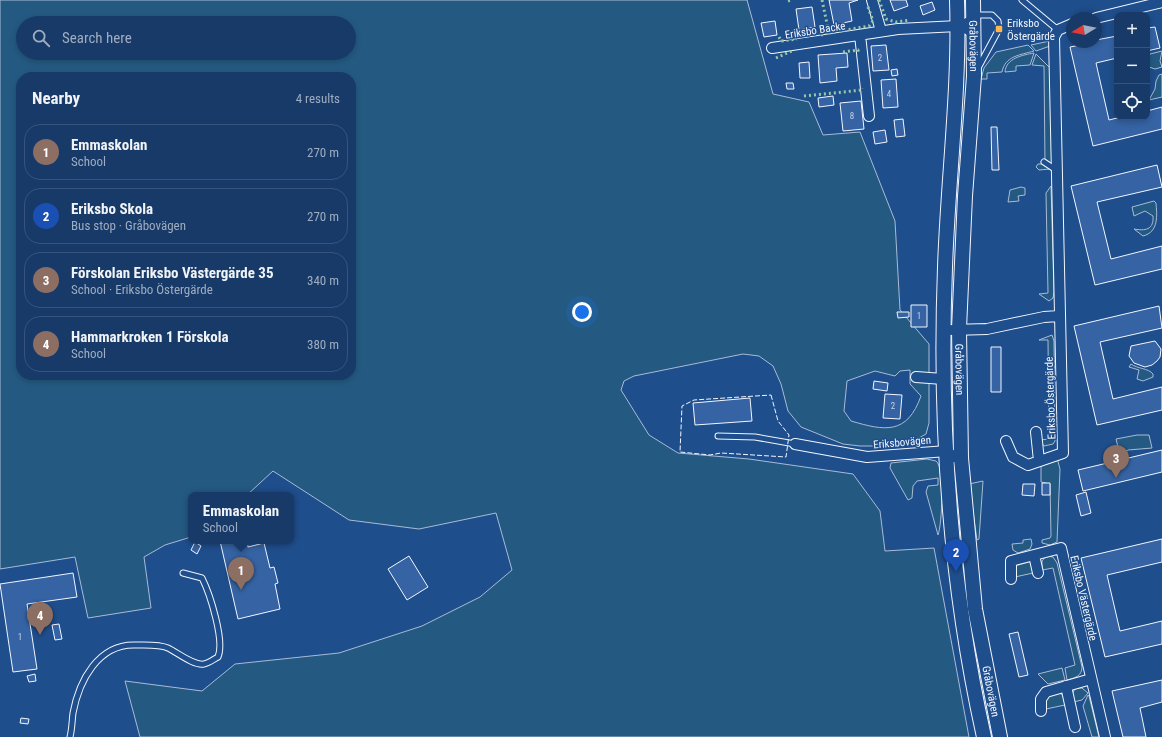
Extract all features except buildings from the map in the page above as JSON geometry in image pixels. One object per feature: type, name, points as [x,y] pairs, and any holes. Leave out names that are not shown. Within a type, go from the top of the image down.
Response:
[{"type":"main road","name":"Gråbovägen","points":[[957,0],[958,26],[948,196],[943,330],[944,379],[947,450],[958,585],[972,676],[984,737]]},
{"type":"main road","name":"Gråbovägen","points":[[973,0],[974,76],[965,196],[959,329],[962,458],[976,609],[1000,737]]},
{"type":"street","points":[[872,0],[881,31]]},
{"type":"street","points":[[1102,17],[1162,2]]},
{"type":"street","points":[[958,26],[967,29],[974,34]]},
{"type":"street","name":"Eriksbo Backe","points":[[772,48],[881,31],[958,26]]},
{"type":"street","points":[[1058,30],[1066,27]]},
{"type":"street","name":"Eriksbo Östergärde","points":[[1006,441],[1013,457],[1028,465],[1063,453],[1054,37],[1058,30]]},
{"type":"street","name":"Eriksbo Backe","points":[[860,35],[869,116]]},
{"type":"street","points":[[943,330],[987,329],[1059,316]]},
{"type":"street","points":[[916,377],[944,379]]},
{"type":"street","name":"Eriksbo Östergärde","points":[[1036,432],[1038,461]]},
{"type":"street","name":"Eriksbovägen","points":[[795,444],[867,457],[947,450],[954,457],[962,458]]},
{"type":"street","name":"Eriksbo Västergärde","points":[[1011,579],[1011,561],[1061,548],[1104,737]]},
{"type":"street","points":[[1034,555],[1038,572]]},
{"type":"street","points":[[1041,711],[1041,699],[1046,692],[1091,679]]},
{"type":"street","points":[[1066,686],[1075,727]]},
{"type":"lane","points":[[1022,0],[1058,30]]},
{"type":"lane","points":[[958,26],[974,15],[992,15],[997,19],[999,26],[974,76]]},
{"type":"lane","points":[[1044,162],[1057,170]]},
{"type":"lane","points":[[718,436],[754,437],[795,444]]},
{"type":"lane","points":[[70,737],[76,703],[84,681],[92,667],[108,651],[132,644],[164,646],[196,663],[203,664],[218,657],[221,645],[208,589],[202,578],[183,574]]},
{"type":"shaded area","points":[[0,0],[747,0],[773,94],[809,102],[823,135],[860,132],[895,221],[900,310],[929,344],[929,423],[926,434],[912,442],[889,446],[860,446],[843,444],[801,427],[788,411],[781,384],[773,366],[759,356],[743,354],[634,376],[624,381],[621,390],[649,435],[678,453],[749,459],[853,474],[880,511],[885,551],[934,548],[969,737],[140,737],[125,681],[202,691],[235,664],[339,653],[422,626],[480,597],[512,570],[496,513],[419,529],[349,520],[273,471],[250,492],[188,492],[188,538],[165,545],[144,557],[151,608],[88,618],[75,557],[0,569]],"holes":[[[910,370],[910,384],[921,396],[909,418],[902,424],[884,428],[851,421],[844,411],[847,381],[875,371],[895,376],[900,371]]]},
{"type":"shaded area","points":[[1050,41],[1050,46],[1036,51],[1031,45]]},
{"type":"shaded area","points":[[1028,45],[1034,51],[1010,59],[1006,63],[1002,72],[987,73],[987,79],[981,79],[984,68],[996,52]]},
{"type":"shaded area","points":[[1162,51],[1160,61],[1162,67],[1155,69],[1150,67],[1150,54]]},
{"type":"shaded area","points":[[1034,53],[1030,65],[1016,66],[1016,71],[1005,72],[1008,63],[1012,60],[1020,56]]},
{"type":"shaded area","points":[[1036,54],[1050,68],[1052,164],[1050,169],[1039,170],[1036,167],[1038,164],[1045,164],[1044,66],[1032,65]]},
{"type":"shaded area","points":[[1162,74],[1162,97],[1150,100],[1155,89],[1156,81],[1159,75]]},
{"type":"shaded area","points":[[1051,186],[1054,292],[1053,298],[1049,301],[1039,294],[1048,293],[1046,193]]},
{"type":"shaded area","points":[[1021,187],[1025,188],[1025,195],[1018,196],[1019,201],[1008,202],[1010,190]]},
{"type":"shaded area","points":[[1154,201],[1156,203],[1157,213],[1156,222],[1152,231],[1143,236],[1134,229],[1142,230],[1150,227],[1153,221],[1153,216],[1145,211],[1134,216],[1132,207]]},
{"type":"shaded area","points":[[1052,335],[1054,341],[1055,441],[1053,444],[1044,446],[1040,440],[1049,439],[1048,340],[1039,340]]},
{"type":"shaded area","points":[[950,340],[953,340],[955,434],[952,432],[948,380]]},
{"type":"shaded area","points":[[1131,364],[1151,372],[1153,377],[1143,381],[1137,379],[1139,370],[1129,367]]},
{"type":"shaded area","points":[[1137,435],[1149,435],[1152,448],[1128,450],[1120,455],[1116,439]]},
{"type":"shaded area","points":[[1057,458],[1060,469],[1057,542],[1050,545],[1042,543],[1042,540],[1050,538],[1051,536],[1050,484],[1041,482],[1041,465]]},
{"type":"shaded area","points":[[927,459],[936,461],[939,465],[941,474],[942,496],[938,535],[926,492],[928,486],[938,485],[938,478],[917,481],[913,486],[912,498],[908,500],[890,468],[891,463]]},
{"type":"shaded area","points":[[983,481],[979,539],[977,540],[969,484]]},
{"type":"shaded area","points":[[1031,539],[1032,544],[1030,549],[1018,553],[1013,550],[1012,544],[1023,543],[1023,540]]},
{"type":"shaded area","points":[[962,555],[965,565],[994,737],[989,737],[985,720],[959,556]]},
{"type":"shaded area","points":[[1046,556],[1053,557],[1057,563],[1082,667],[1079,675],[1067,680],[1065,668],[1075,665],[1053,568],[1042,570],[1042,561]]},
{"type":"shaded area","points":[[1029,561],[1033,573],[1015,577],[1013,568],[1016,564]]},
{"type":"shaded area","points":[[1062,668],[1065,680],[1048,684],[1038,674]]},
{"type":"shaded area","points":[[1082,688],[1088,693],[1082,700],[1073,702],[1072,694],[1075,689]]},
{"type":"shaded area","points":[[1057,692],[1063,695],[1065,705],[1046,709],[1045,703],[1048,696]]},
{"type":"shaded area","points":[[1088,695],[1099,737],[1092,737],[1083,706]]},
{"type":"hedge","points":[[821,35],[829,33],[822,0]]},
{"type":"hedge","points":[[879,0],[886,19],[896,22],[910,20]]},
{"type":"hedge","points":[[829,33],[869,26],[873,21],[868,7]]},
{"type":"hedge","points":[[779,37],[781,41],[797,39]]},
{"type":"hedge","points":[[843,52],[858,50],[858,52]]},
{"type":"hedge","points":[[776,58],[792,51]]},
{"type":"hedge","points":[[804,96],[862,90],[862,88]]},
{"type":"fence","points":[[771,395],[778,421],[789,435],[786,457],[721,453],[710,455],[680,452],[682,406],[694,400],[771,395]]},
{"type":"place","name":"Eriksbo Östergärde","points":[[999,29]]},
{"type":"place","name":"Förskolan Eriksbo Västergärde 35","points":[[1116,478]]},
{"type":"place","name":"Eriksbo Skola","points":[[956,572]]},
{"type":"place","name":"Emmaskolan","points":[[241,590]]},
{"type":"place","name":"Hammarkroken 1 Förskola","points":[[40,635]]}]
